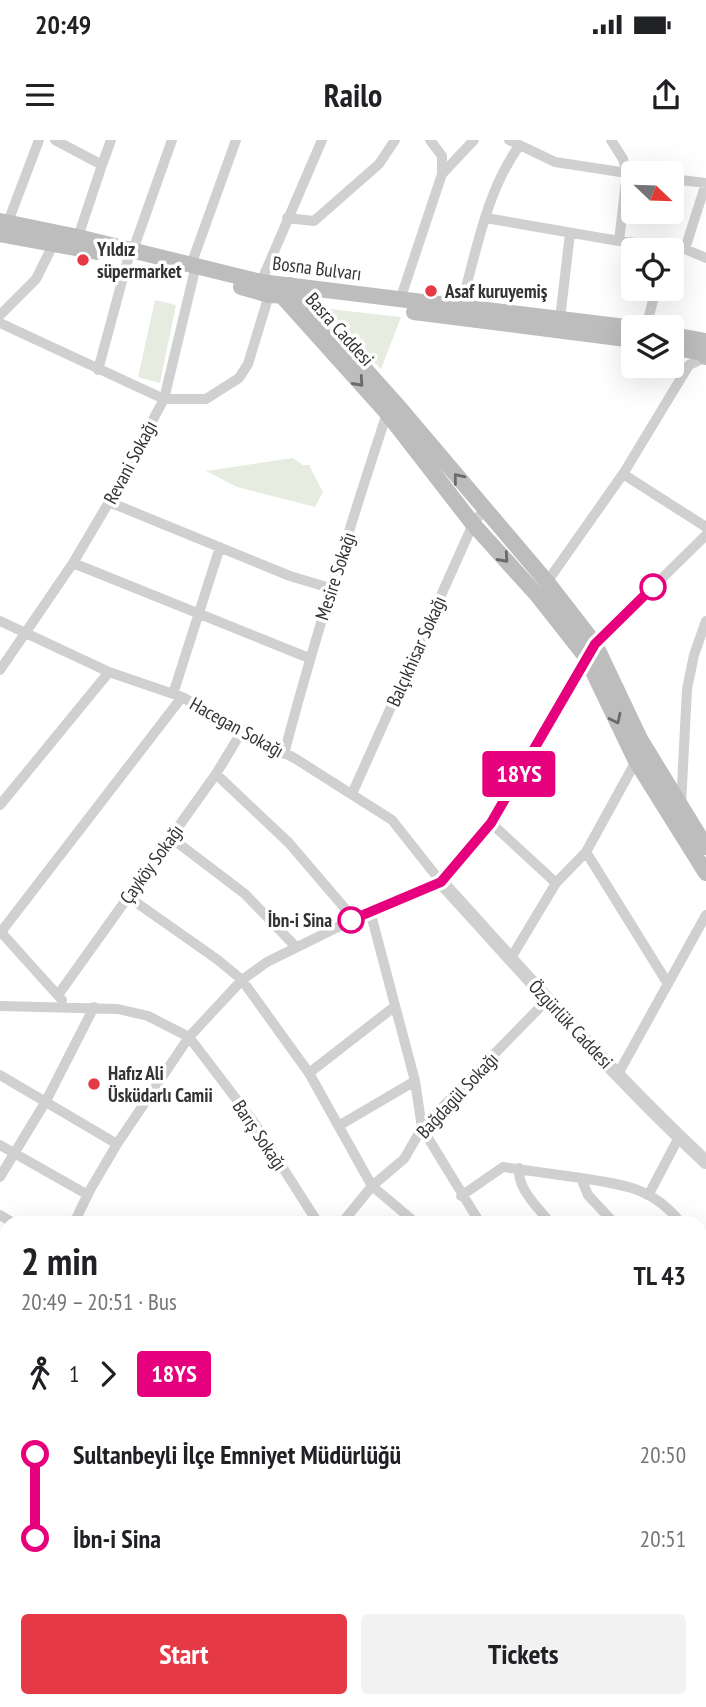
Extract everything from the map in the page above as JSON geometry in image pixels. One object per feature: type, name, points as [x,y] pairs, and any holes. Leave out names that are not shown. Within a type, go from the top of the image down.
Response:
[{"type":"main road","name":"Bosna Bulvarı","points":[[3,226],[78,237],[131,254],[280,291],[621,338]]},
{"type":"main road","name":"Bosna Bulvarı","points":[[3,226],[54,243],[131,254]]},
{"type":"main road","name":"Bosna Bulvarı","points":[[280,291],[461,306],[621,326]]},
{"type":"main road","name":"Basra Caddesi","points":[[280,291],[392,409],[547,582],[591,651],[640,739],[706,847]]},
{"type":"main road","points":[[684,340],[705,348]]},
{"type":"main road","points":[[684,347],[705,348]]},
{"type":"main road","name":"Basra Caddesi","points":[[392,409],[473,524],[591,651],[636,761],[706,873]]},
{"type":"street","points":[[3,226],[39,140]]},
{"type":"street","points":[[55,140],[102,165]]},
{"type":"street","points":[[78,237],[111,140]]},
{"type":"street","points":[[98,370],[131,254],[172,140]]},
{"type":"street","name":"Revani Sokağı","points":[[0,670],[73,562],[109,502],[164,399],[193,270],[236,140]]},
{"type":"street","points":[[0,323],[164,399],[206,399],[239,378],[248,363],[280,291],[287,218],[322,140]]},
{"type":"street","points":[[287,218],[314,221],[379,164],[395,140]]},
{"type":"street","points":[[400,300],[442,174],[442,156],[430,140]]},
{"type":"street","points":[[442,174],[474,140]]},
{"type":"street","points":[[611,140],[624,161]]},
{"type":"street","points":[[461,306],[486,218],[514,143],[555,162],[621,173]]},
{"type":"street","points":[[684,180],[706,183],[685,249],[706,258]]},
{"type":"street","points":[[486,218],[619,241],[622,224]]},
{"type":"street","points":[[560,319],[570,233]]},
{"type":"street","points":[[0,315],[36,279],[54,243]]},
{"type":"street","points":[[547,582],[623,474],[690,365],[705,348]]},
{"type":"street","name":"Mesire Sokağı","points":[[284,754],[330,588],[392,409]]},
{"type":"street","points":[[623,474],[706,527]]},
{"type":"street","points":[[109,502],[290,576],[330,588]]},
{"type":"street","name":"Balçıkhisar Sokağı","points":[[352,794],[473,524],[484,510]]},
{"type":"street","points":[[78,1216],[117,1144],[190,1037],[242,981],[268,962],[296,947],[370,911],[441,882],[491,823],[591,651],[706,535]]},
{"type":"street","points":[[69,1007],[0,932],[178,696],[198,612],[220,547]]},
{"type":"street","points":[[73,562],[309,658]]},
{"type":"street","name":"Hacegan Sokağı","points":[[0,621],[109,672],[178,696],[352,794],[392,820],[441,882]]},
{"type":"street","points":[[681,806],[687,690],[694,655],[706,621]]},
{"type":"street","points":[[0,805],[109,672]]},
{"type":"street","name":"Çayköy Sokağı","points":[[58,995],[216,774],[242,731]]},
{"type":"street","points":[[511,958],[556,883],[586,852],[636,761]]},
{"type":"street","points":[[216,774],[289,843],[354,919]]},
{"type":"street","points":[[491,823],[556,883]]},
{"type":"street","points":[[170,837],[245,894],[296,947]]},
{"type":"street","points":[[586,852],[668,984]]},
{"type":"street","name":"Özgürlük Caddesi","points":[[441,882],[547,1000],[706,1162]]},
{"type":"street","points":[[127,896],[218,960],[242,981],[309,1073],[372,1186],[407,1216]]},
{"type":"street","points":[[370,911],[415,1081],[422,1128],[475,1216]]},
{"type":"street","points":[[618,1074],[706,915]]},
{"type":"street","name":"Bağdagül Sokağı","points":[[348,1216],[372,1186],[404,1159],[422,1128],[547,1000]]},
{"type":"street","name":"Barış Sokağı","points":[[0,1006],[118,1009],[148,1016],[190,1037],[253,1121],[314,1216]]},
{"type":"street","points":[[0,1177],[46,1101],[94,1007]]},
{"type":"street","points":[[309,1073],[394,1007]]},
{"type":"street","points":[[0,1075],[117,1144]]},
{"type":"street","points":[[340,1125],[415,1081]]},
{"type":"street","points":[[649,1194],[679,1137]]},
{"type":"street","points":[[0,1144],[88,1195]]},
{"type":"street","points":[[461,1196],[498,1169],[509,1167],[629,1186],[649,1194],[676,1216]]},
{"type":"street","points":[[519,1168],[523,1188],[545,1216]]},
{"type":"street","points":[[581,1178],[588,1195],[608,1216]]},
{"type":"shaded area","points":[[155,300],[176,305],[160,383],[138,377]]},
{"type":"shaded area","points":[[321,308],[401,317],[381,369]]},
{"type":"shaded area","points":[[293,458],[303,465],[309,465],[323,492],[315,507],[237,487],[206,471]]},
{"type":"bus line","name":"18YS","points":[[351,920],[441,882],[491,823],[595,644],[653,587]]},
{"type":"place","name":"Yıldız süpermarket","points":[[83,260]]},
{"type":"place","name":"Asaf kuruyemiş","points":[[431,291]]},
{"type":"place","name":"İbn-i Sina","points":[[351,920]]},
{"type":"place","name":"Hafız Ali Üsküdarlı Camii","points":[[94,1084]]}]
